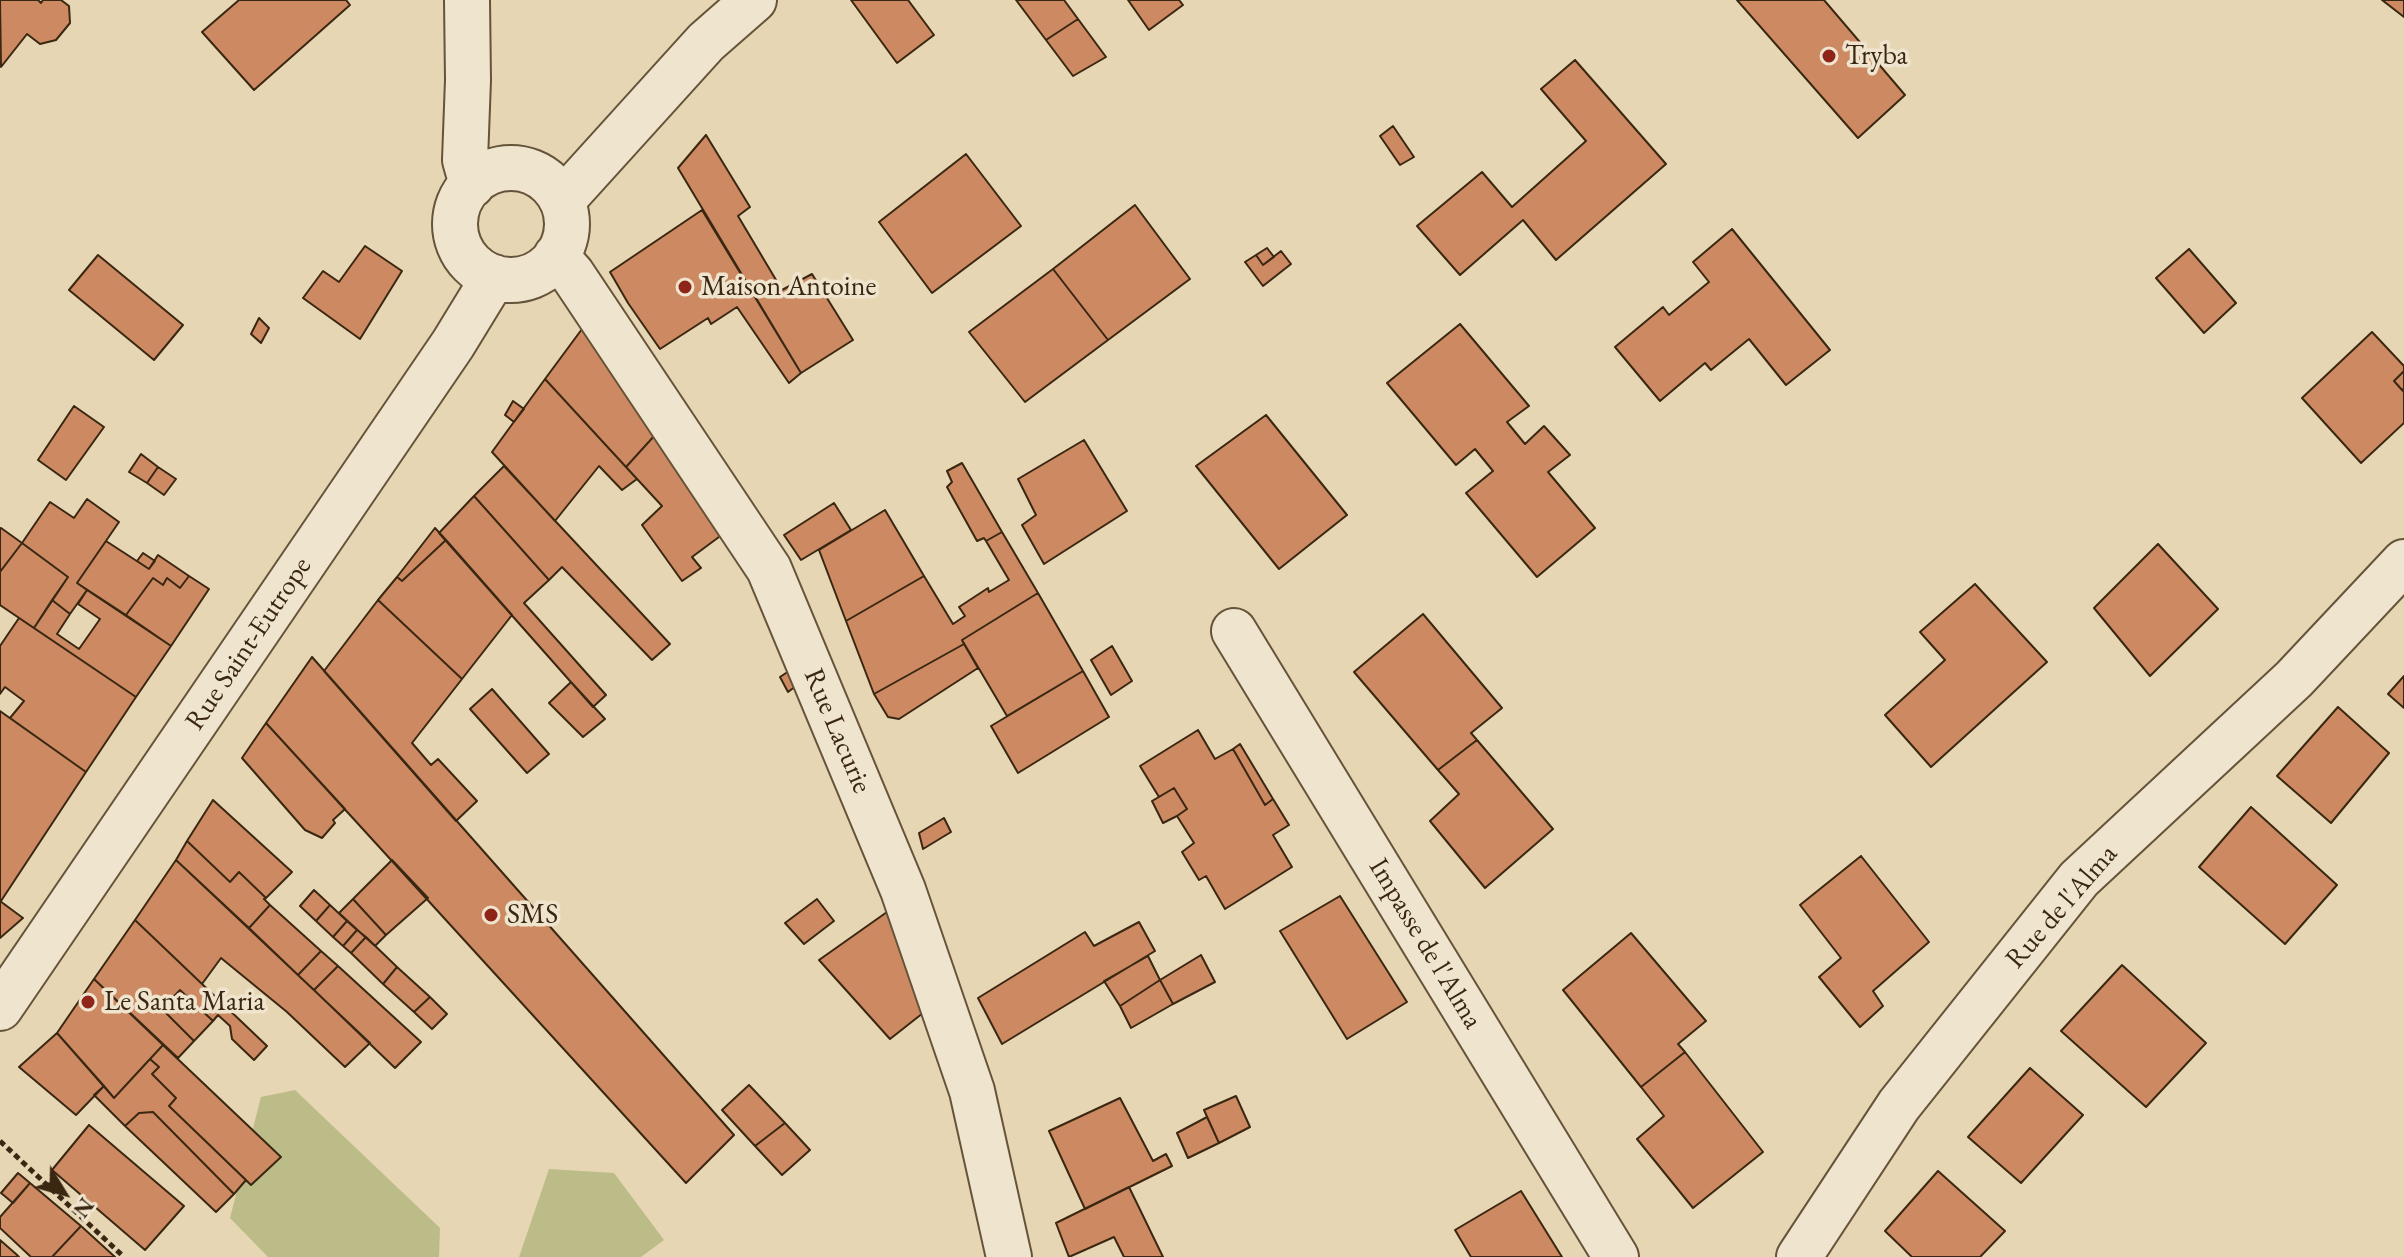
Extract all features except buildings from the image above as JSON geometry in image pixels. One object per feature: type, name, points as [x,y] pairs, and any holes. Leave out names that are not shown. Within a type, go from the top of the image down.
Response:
[{"type":"street","points":[[467,0],[465,160],[472,185]]},
{"type":"street","points":[[562,201],[706,42],[754,0]]},
{"type":"street","points":[[515,168],[533,172],[548,181],[562,201],[567,232],[550,265],[534,275],[516,280],[494,277],[466,259],[458,243],[454,224],[466,189],[497,169],[515,168]]},
{"type":"street","name":"Rue Lacurie","points":[[556,256],[572,274],[769,569],[903,890],[972,1091],[1001,1252]]},
{"type":"street","name":"Rue Saint-Eutrope","points":[[0,1008],[453,344],[494,277]]},
{"type":"street","name":"Rue de l'Alma","points":[[1799,1257],[1899,1105],[2079,879],[2294,679],[2404,562]]},
{"type":"street","name":"Impasse de l'Alma","points":[[1234,631],[1616,1257]]},
{"type":"path","points":[[0,1141],[124,1257]]},
{"type":"green space","points":[[295,1090],[440,1228],[439,1257],[268,1257],[230,1218],[261,1097]]},
{"type":"green space","points":[[549,1169],[614,1173],[664,1240],[641,1257],[519,1257]]},
{"type":"place","name":"Tryba","points":[[1829,56]]},
{"type":"place","name":"Maison Antoine","points":[[685,287]]},
{"type":"place","name":"SMS","points":[[491,915]]},
{"type":"place","name":"Le Santa Maria","points":[[88,1002]]}]
